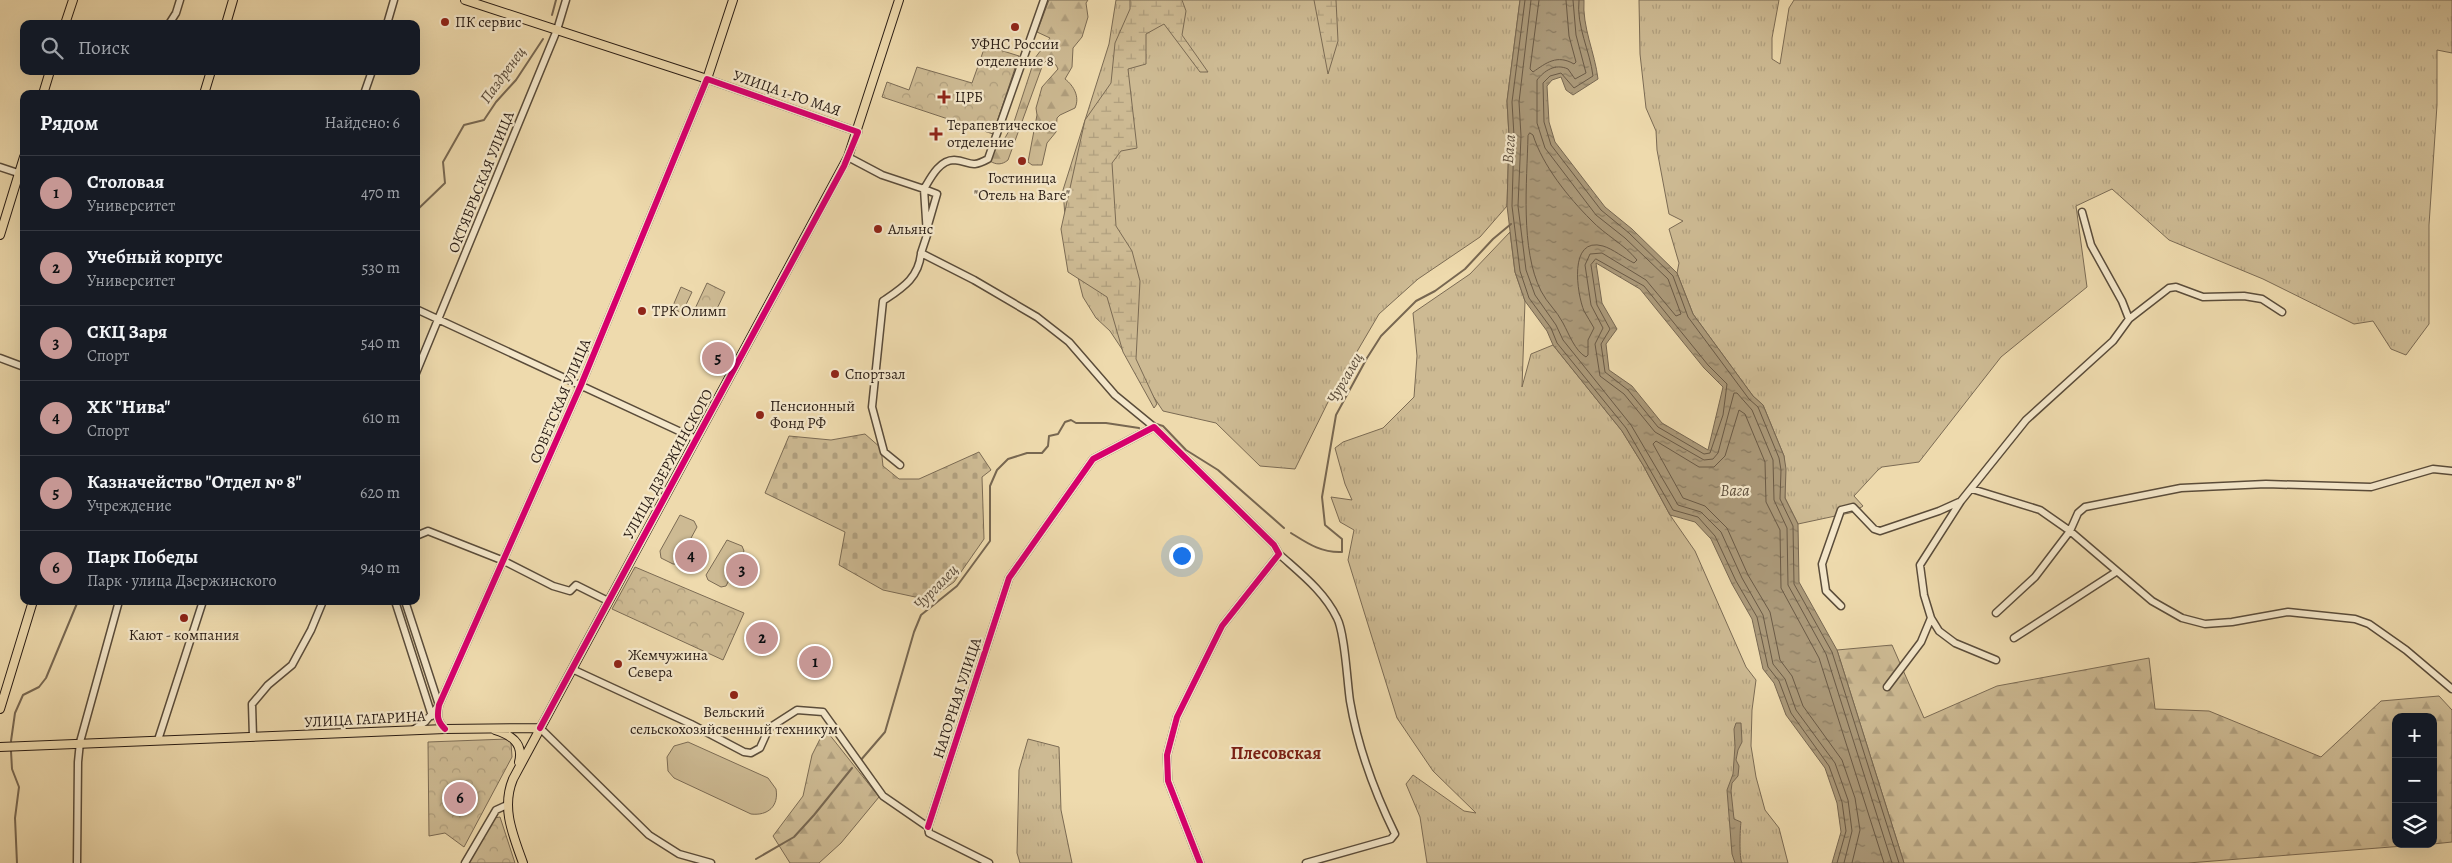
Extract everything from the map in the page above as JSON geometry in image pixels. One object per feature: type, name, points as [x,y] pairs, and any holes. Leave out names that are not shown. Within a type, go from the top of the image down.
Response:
[{"type":"main road","points":[[66,20],[73,0]]},
{"type":"main road","points":[[227,20],[233,0]]},
{"type":"main road","name":"УЛИЦА 1-ГО МАЯ","points":[[465,0],[707,79]]},
{"type":"main road","name":"СОВЕТСКАЯ УЛИЦА","points":[[707,79],[733,0]]},
{"type":"main road","name":"УЛИЦА ДЗЕРЖИНСКОГО","points":[[523,863],[512,832],[507,805],[510,786],[517,769],[848,157],[858,132],[899,0]]},
{"type":"main road","points":[[45,90],[49,75]]},
{"type":"main road","points":[[205,90],[210,75]]},
{"type":"main road","points":[[0,235],[20,177]]},
{"type":"main road","points":[[0,709],[32,605]]},
{"type":"main road","points":[[486,727],[508,734],[516,740],[520,756],[517,769]]},
{"type":"main road","name":"УЛИЦА ГАГАРИНА","points":[[0,747],[80,742],[253,737],[445,728],[540,728]]},
{"type":"main road","points":[[520,728],[528,731],[532,742]]},
{"type":"street","points":[[171,20],[180,0]]},
{"type":"street","points":[[388,20],[394,0]]},
{"type":"street","name":"ОКТЯБРЬСКАЯ УЛИЦА","points":[[420,363],[556,30],[566,0]]},
{"type":"street","points":[[927,230],[924,189],[935,172],[944,163],[954,160],[969,165],[988,159],[1044,0]]},
{"type":"street","points":[[365,90],[371,75]]},
{"type":"street","name":"УЛИЦА 1-ГО МАЯ","points":[[707,79],[858,132]]},
{"type":"street","name":"СОВЕТСКАЯ УЛИЦА","points":[[432,716],[439,706],[504,561],[580,385],[707,79]]},
{"type":"street","points":[[848,157],[882,175],[937,194],[921,253],[920,266],[907,285],[882,301],[873,412],[884,452],[900,465]]},
{"type":"street","points":[[0,167],[20,174]]},
{"type":"street","points":[[2082,212],[2091,245],[2122,301],[2128,319]]},
{"type":"street","points":[[921,253],[974,280],[1037,317],[1070,342],[1115,394],[1154,427],[1274,545],[1279,554],[1320,592],[1338,620],[1350,702],[1362,752],[1377,797],[1395,834],[1391,839],[1306,863]]},
{"type":"street","points":[[1996,660],[1955,643],[1940,631],[1931,618],[1924,595],[1920,566],[1960,501],[1972,489],[1998,454],[2026,420],[2113,342],[2128,319],[2169,288],[2176,287],[2203,296],[2244,296],[2262,299],[2282,312]]},
{"type":"street","points":[[420,311],[696,439]]},
{"type":"street","points":[[0,358],[20,366]]},
{"type":"street","name":"НАГОРНАЯ УЛИЦА","points":[[928,826],[1009,578],[1093,459],[1154,427]]},
{"type":"street","points":[[1996,613],[2035,577],[2070,531],[2078,513],[2085,507],[2181,488],[2266,484],[2371,487],[2433,469],[2452,471]]},
{"type":"street","points":[[1972,489],[2040,510],[2070,531],[2152,601],[2182,618],[2205,624],[2232,622],[2288,612],[2355,619],[2369,624],[2406,650],[2452,689]]},
{"type":"street","points":[[1841,606],[1826,591],[1822,564],[1841,510],[1853,507],[1874,529],[1880,531],[1939,511],[1960,501]]},
{"type":"street","points":[[420,534],[428,531],[504,561],[553,586],[570,591],[576,585],[608,602]]},
{"type":"street","points":[[1200,863],[1168,781],[1166,755],[1177,717],[1222,626],[1279,554]]},
{"type":"street","points":[[2014,638],[2116,572]]},
{"type":"street","points":[[77,863],[78,762],[80,742],[118,605]]},
{"type":"street","points":[[158,740],[202,605]]},
{"type":"street","points":[[253,737],[252,704],[268,685],[292,665],[312,630],[321,605]]},
{"type":"street","points":[[396,605],[432,716],[412,730]]},
{"type":"street","points":[[406,605],[439,706],[437,715],[439,723],[445,728]]},
{"type":"street","points":[[1887,687],[1921,642],[1931,618]]},
{"type":"street","points":[[572,668],[692,724],[744,752],[751,753],[760,748],[769,728],[797,710],[822,712],[883,796],[928,826],[930,833],[989,863]]},
{"type":"street","points":[[540,728],[649,834],[679,854],[711,863]]},
{"type":"street","points":[[465,863],[496,810],[507,805]]},
{"type":"green space","points":[[1049,0],[1088,0],[1086,3],[1088,17],[1082,37],[1073,48],[1072,67],[1065,79],[1075,92],[1077,100],[1075,108],[1057,118],[1056,132],[1047,143],[1042,165],[1032,165],[1028,162],[1037,115],[1036,108],[1042,87],[1058,69],[1056,65],[1047,60],[1043,64],[1008,160],[1001,164],[994,163],[990,161],[993,151],[1001,145],[1014,122],[1035,58],[1050,38],[1037,32]]},
{"type":"green space","points":[[1116,0],[1520,0],[1507,101],[1509,136],[1507,206],[1480,237],[1418,279],[1379,314],[1331,396],[1295,469],[1260,466],[1216,423],[1163,411],[1110,331],[1096,318],[1083,297],[1066,230],[1063,190],[1109,44]]},
{"type":"green space","points":[[1130,0],[1182,0],[1186,11],[1182,35],[1208,72],[1200,72],[1164,24],[1146,34],[1146,64],[1128,69],[1137,148],[1121,151],[1112,163],[1116,226],[1132,251],[1140,281],[1136,359],[1157,404],[1154,408],[1123,352],[1107,297],[1068,272],[1061,229],[1085,120],[1111,83],[1115,43],[1130,9]]},
{"type":"green space","points":[[1314,0],[1336,0],[1338,41],[1328,74]]},
{"type":"green space","points":[[1639,0],[1779,0],[1772,38],[1772,59],[1780,64],[1789,8],[1794,0],[2452,0],[2452,53],[2437,50],[2437,105],[2429,225],[2429,324],[2406,355],[2391,349],[2373,321],[2354,324],[2263,279],[2169,240],[2112,189],[2076,206],[2087,287],[2001,357],[1919,462],[1882,467],[1878,470],[1854,496],[1863,506],[1854,512],[1798,524],[1785,498],[1784,456],[1763,405],[1753,396],[1693,314],[1677,273],[1679,263],[1669,229],[1683,221],[1669,214],[1657,150],[1656,131],[1646,108],[1640,54]]},
{"type":"green space","name":"ЦРБ","points":[[987,46],[1019,56],[993,134],[882,97],[887,82],[909,90],[917,67],[972,83],[984,49]]},
{"type":"green space","points":[[1510,232],[1515,272],[1525,301],[1522,387],[1531,354],[1553,345],[1622,431],[1670,515],[1695,551],[1746,667],[1756,680],[1752,710],[1751,746],[1756,777],[1765,810],[1779,828],[1788,863],[1427,863],[1420,817],[1406,784],[1413,775],[1464,811],[1476,813],[1433,771],[1397,718],[1348,560],[1354,530],[1340,522],[1331,497],[1352,500],[1345,484],[1335,448],[1343,442],[1383,428],[1414,397],[1417,356],[1413,313],[1470,274]]},
{"type":"green space","points":[[707,283],[725,292],[714,315],[706,311],[703,318],[693,313]]},
{"type":"green space","points":[[681,287],[692,292],[682,313],[672,308]]},
{"type":"green space","points":[[865,434],[881,448],[883,466],[899,479],[919,479],[979,452],[991,470],[982,477],[984,539],[954,582],[929,600],[883,590],[839,565],[845,532],[765,493],[789,436],[831,440]]},
{"type":"green space","points":[[680,515],[694,521],[697,527],[677,564],[673,564],[661,558],[660,551]]},
{"type":"green space","points":[[727,540],[742,546],[744,551],[726,586],[721,587],[708,580],[706,575]]},
{"type":"green space","points":[[635,567],[744,613],[723,660],[612,609]]},
{"type":"green space","points":[[1892,645],[1924,718],[1997,686],[2149,658],[2155,709],[2209,711],[2321,757],[2381,701],[2439,696],[2452,710],[2452,842],[2437,844],[2437,713],[2392,713],[2392,847],[2188,863],[1904,863],[1837,650]]},
{"type":"green space","points":[[825,729],[879,797],[841,843],[819,863],[790,863],[773,836],[803,796],[812,755]]},
{"type":"green space","points":[[507,739],[511,743],[512,757],[464,847],[445,833],[429,836],[428,742]]},
{"type":"green space","points":[[1028,739],[1059,747],[1061,810],[1072,863],[1020,863],[1017,853],[1019,770]]},
{"type":"green space","points":[[688,742],[768,778],[776,789],[776,800],[771,809],[762,813],[751,814],[674,778],[668,771],[667,757],[674,746]]},
{"type":"green space","points":[[500,817],[515,863],[469,863],[494,818]]},
{"type":"water","name":"Вага","points":[[1520,0],[1584,0],[1585,20],[1598,79],[1573,95],[1566,90],[1561,77],[1552,80],[1547,86],[1549,122],[1555,142],[1605,207],[1632,229],[1677,273],[1693,314],[1753,396],[1763,405],[1784,456],[1786,469],[1785,498],[1798,524],[1799,582],[1837,650],[1904,863],[1832,863],[1841,832],[1837,803],[1825,768],[1786,715],[1774,683],[1763,669],[1752,619],[1732,584],[1711,539],[1695,522],[1670,515],[1622,431],[1553,345],[1547,331],[1525,301],[1515,272],[1507,206],[1509,136],[1507,101]],"holes":[[[1596,263],[1640,289],[1704,368],[1723,387],[1708,450],[1662,423],[1632,386],[1609,370],[1606,344],[1617,329],[1602,303]]]},
{"type":"water","points":[[1736,723],[1741,723],[1742,742],[1736,760],[1739,766],[1738,776],[1732,783],[1731,791],[1734,819],[1741,822],[1740,850],[1742,863],[1735,863],[1732,854],[1727,790],[1733,774],[1734,729]]},
{"type":"waterway","name":"Паздренец","points":[[552,15],[556,0]]},
{"type":"waterway","name":"Паздренец","points":[[420,207],[445,183],[443,162],[464,125],[484,120],[496,102],[516,80],[543,39]]},
{"type":"waterway","name":"Чургалец","points":[[1291,533],[1321,549],[1342,552],[1342,539],[1325,525],[1322,497],[1336,415],[1381,336],[1416,301],[1435,291],[1465,269],[1493,239],[1511,224]]},
{"type":"waterway","name":"Чургалец","points":[[860,761],[885,732],[914,632],[921,615],[957,586],[990,541],[990,486],[997,470],[1008,459],[1027,453],[1042,453],[1048,446],[1049,436],[1058,434],[1065,422],[1071,420],[1076,423],[1106,423],[1139,428]]},
{"type":"waterway","name":"Чургалец","points":[[1153,423],[1163,426],[1186,450],[1218,470],[1284,528]]},
{"type":"waterway","name":"Паздренец","points":[[11,741],[15,713],[23,695],[39,687],[46,678],[76,605]]},
{"type":"waterway","name":"Паздренец","points":[[11,751],[12,769],[19,787],[15,818],[17,863]]},
{"type":"waterway","name":"Чургалец","points":[[756,859],[794,837],[852,768]]},
{"type":"cycle path","points":[[445,729],[438,718],[439,705],[581,385],[707,79],[858,132],[844,166],[540,728]]},
{"type":"cycle path","points":[[928,827],[1009,578],[1093,459],[1154,427],[1274,545],[1279,554],[1222,626],[1177,717],[1167,755],[1168,781],[1200,863]]},
{"type":"place","name":"ПК сервис","points":[[445,22]]},
{"type":"place","name":"УФНС России отделение 8","points":[[1015,27]]},
{"type":"place","name":"ЦРБ","points":[[944,97]]},
{"type":"place","name":"Терапевтическое отделение","points":[[936,134]]},
{"type":"place","name":"Гостиница \"Отель на Ваге\"","points":[[1022,161]]},
{"type":"place","name":"Альянс","points":[[878,229]]},
{"type":"place","name":"ТРК Олимп","points":[[642,311]]},
{"type":"place","name":"Казначейство \"Отдел № 8\"","points":[[718,358]]},
{"type":"place","name":"Спортзал","points":[[835,374]]},
{"type":"place","name":"Пенсионный Фонд РФ","points":[[760,415]]},
{"type":"place","name":"ХК \"Нива\"","points":[[691,556]]},
{"type":"place","name":"СКЦ Заря","points":[[742,570]]},
{"type":"place","name":"Кают - компания","points":[[184,618]]},
{"type":"place","name":"Учебный корпус","points":[[762,638]]},
{"type":"place","name":"Столовая","points":[[815,662]]},
{"type":"place","name":"Жемчужина Севера","points":[[618,664]]},
{"type":"place","name":"Вельский сельскохозяйсвенный техникум","points":[[734,695]]},
{"type":"place","name":"Парк Победы","points":[[460,798]]},
{"type":"district","name":"Плесовская","points":[[1276,753]]}]
